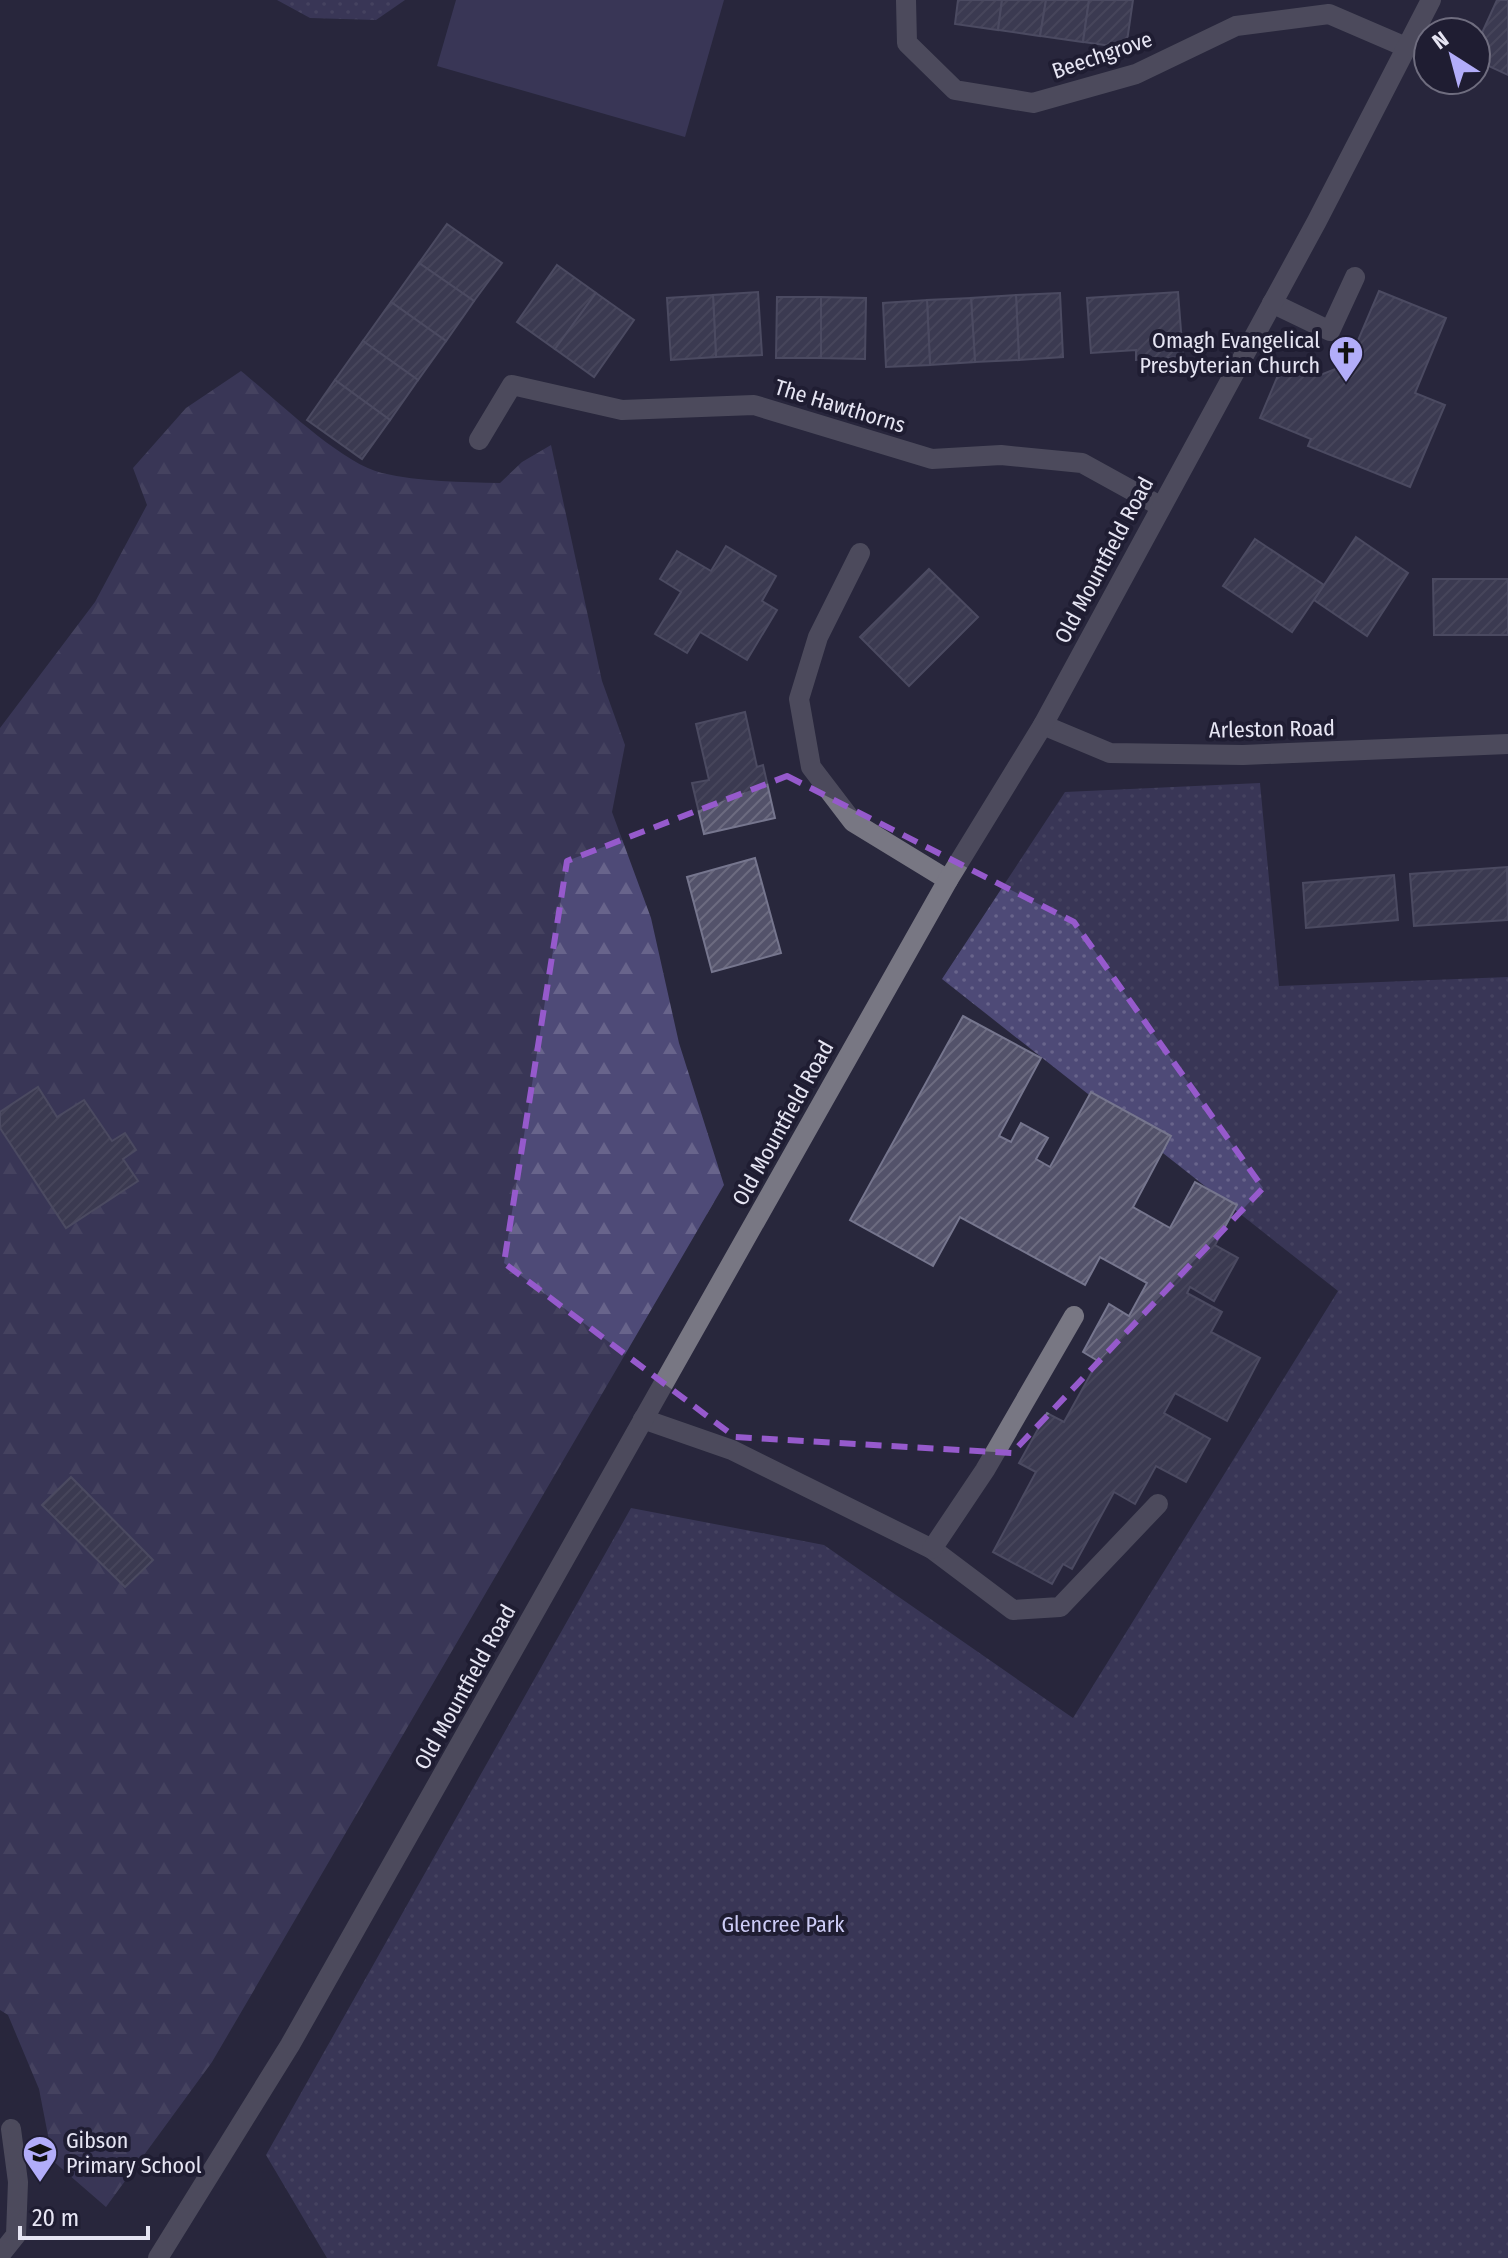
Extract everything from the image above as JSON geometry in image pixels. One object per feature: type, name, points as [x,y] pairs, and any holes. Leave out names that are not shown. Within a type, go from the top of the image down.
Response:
[{"type":"street","name":"Beechgrove","points":[[906,0],[907,43],[955,90],[1033,103],[1136,74],[1236,26],[1329,14],[1408,48]]},
{"type":"street","name":"Old Mountfield Road","points":[[158,2258],[290,2045],[948,880],[1043,725],[1272,303],[1431,0]]},
{"type":"street","points":[[1272,303],[1330,331],[1355,277]]},
{"type":"street","name":"The Hawthorns","points":[[479,440],[512,385],[622,410],[754,405],[932,459],[1001,455],[1082,463],[1160,506]]},
{"type":"street","points":[[860,553],[818,637],[799,699],[811,767],[853,822],[948,880]]},
{"type":"street","name":"Arleston Road","points":[[1043,725],[1110,753],[1243,755],[1508,744]]},
{"type":"street","points":[[932,1549],[985,1470],[1074,1316]]},
{"type":"street","points":[[643,1419],[732,1450],[932,1549],[1013,1610],[1060,1607],[1158,1504]]},
{"type":"street","points":[[0,2255],[16,2235],[18,2182],[11,2129]]},
{"type":"highlighted area","points":[[787,776],[1074,922],[1263,1188],[1012,1453],[735,1437],[504,1263],[567,861]]},
{"type":"green space","points":[[277,0],[405,0],[376,20],[310,18]]},
{"type":"green space","points":[[456,0],[724,0],[685,137],[437,66]]},
{"type":"green space","points":[[241,371],[328,444],[365,467],[382,473],[426,480],[500,483],[522,462],[551,445],[602,681],[625,745],[612,812],[651,918],[679,1043],[724,1185],[212,2062],[106,2207],[53,2161],[39,2089],[8,2015],[0,2010],[0,728],[95,602],[147,505],[133,468],[186,408]]},
{"type":"green space","name":"Glencree Park","points":[[1260,783],[1279,986],[1508,977],[1508,2258],[327,2258],[266,2155],[631,1508],[824,1545],[1073,1718],[1338,1291],[942,979],[1065,792]]},
{"type":"building","points":[[958,0],[1002,0],[998,30],[955,24]]},
{"type":"building","points":[[1002,0],[1046,0],[1040,36],[998,30]]},
{"type":"building","points":[[1046,0],[1089,0],[1083,42],[1040,36]]},
{"type":"building","points":[[1089,0],[1133,0],[1126,48],[1083,42]]},
{"type":"building","points":[[1497,0],[1508,0],[1508,75],[1492,68],[1490,16]]},
{"type":"building","points":[[447,224],[502,263],[474,301],[419,263]]},
{"type":"building","points":[[419,263],[474,301],[446,341],[391,302]]},
{"type":"building","points":[[557,265],[596,293],[555,349],[517,322]]},
{"type":"building","name":"Omagh Evangelical Presbyterian Church","points":[[1379,291],[1446,318],[1415,393],[1445,405],[1410,487],[1308,446],[1311,439],[1260,418],[1284,361],[1318,376],[1348,364]]},
{"type":"building","points":[[758,292],[762,355],[716,357],[713,295]]},
{"type":"building","points":[[1178,292],[1183,357],[1136,360],[1136,350],[1091,353],[1087,298]]},
{"type":"building","points":[[596,293],[634,320],[594,377],[555,349]]},
{"type":"building","points":[[1060,293],[1063,357],[1019,360],[1016,295]]},
{"type":"building","points":[[713,295],[716,357],[671,360],[667,298]]},
{"type":"building","points":[[1016,295],[1019,360],[975,362],[971,298]]},
{"type":"building","points":[[777,297],[821,297],[821,358],[776,358]]},
{"type":"building","points":[[821,297],[866,298],[865,359],[821,358]]},
{"type":"building","points":[[971,298],[975,362],[930,365],[927,300]]},
{"type":"building","points":[[927,300],[930,365],[886,367],[883,303]]},
{"type":"building","points":[[391,302],[446,341],[418,380],[363,341]]},
{"type":"building","points":[[363,341],[418,380],[390,420],[335,380]]},
{"type":"building","points":[[335,380],[390,420],[362,459],[307,420]]},
{"type":"building","points":[[1356,537],[1408,573],[1367,636],[1314,600]]},
{"type":"building","points":[[1255,539],[1324,585],[1292,632],[1223,586]]},
{"type":"building","points":[[726,546],[776,576],[762,601],[777,610],[747,660],[700,632],[687,653],[655,634],[681,592],[660,579],[677,551],[711,571]]},
{"type":"building","points":[[929,569],[978,617],[909,686],[860,637]]},
{"type":"building","points":[[1433,579],[1508,579],[1508,635],[1434,635]]},
{"type":"building","points":[[745,712],[757,767],[763,765],[775,818],[704,834],[692,783],[709,780],[696,724]]},
{"type":"building","points":[[755,858],[781,953],[712,972],[687,877]]},
{"type":"building","points":[[1507,867],[1508,920],[1414,926],[1410,874]]},
{"type":"building","points":[[1394,875],[1398,920],[1306,928],[1303,883]]},
{"type":"building","points":[[963,1016],[1041,1058],[999,1136],[1011,1142],[1021,1123],[1048,1138],[1036,1159],[1050,1167],[1091,1092],[1171,1136],[1133,1207],[1170,1228],[1195,1182],[1237,1205],[1215,1245],[1238,1258],[1214,1301],[1190,1287],[1187,1293],[1222,1312],[1211,1332],[1260,1358],[1227,1421],[1175,1393],[1164,1413],[1210,1439],[1186,1482],[1156,1466],[1135,1504],[1114,1492],[1072,1569],[1063,1564],[1052,1584],[993,1552],[1036,1472],[1019,1463],[1047,1413],[1064,1422],[1098,1361],[1083,1352],[1109,1304],[1129,1316],[1147,1283],[1100,1257],[1085,1285],[960,1217],[933,1266],[850,1220]]},
{"type":"building","points":[[38,1087],[57,1117],[84,1100],[112,1141],[125,1133],[136,1150],[123,1159],[138,1181],[66,1228],[0,1128],[0,1112]]},
{"type":"building","points":[[71,1477],[153,1560],[125,1587],[42,1505]]},
{"type":"place","name":"Omagh Evangelical Presbyterian Church","points":[[1346,384]]},
{"type":"place","name":"Gibson Primary School","points":[[40,2184]]}]
